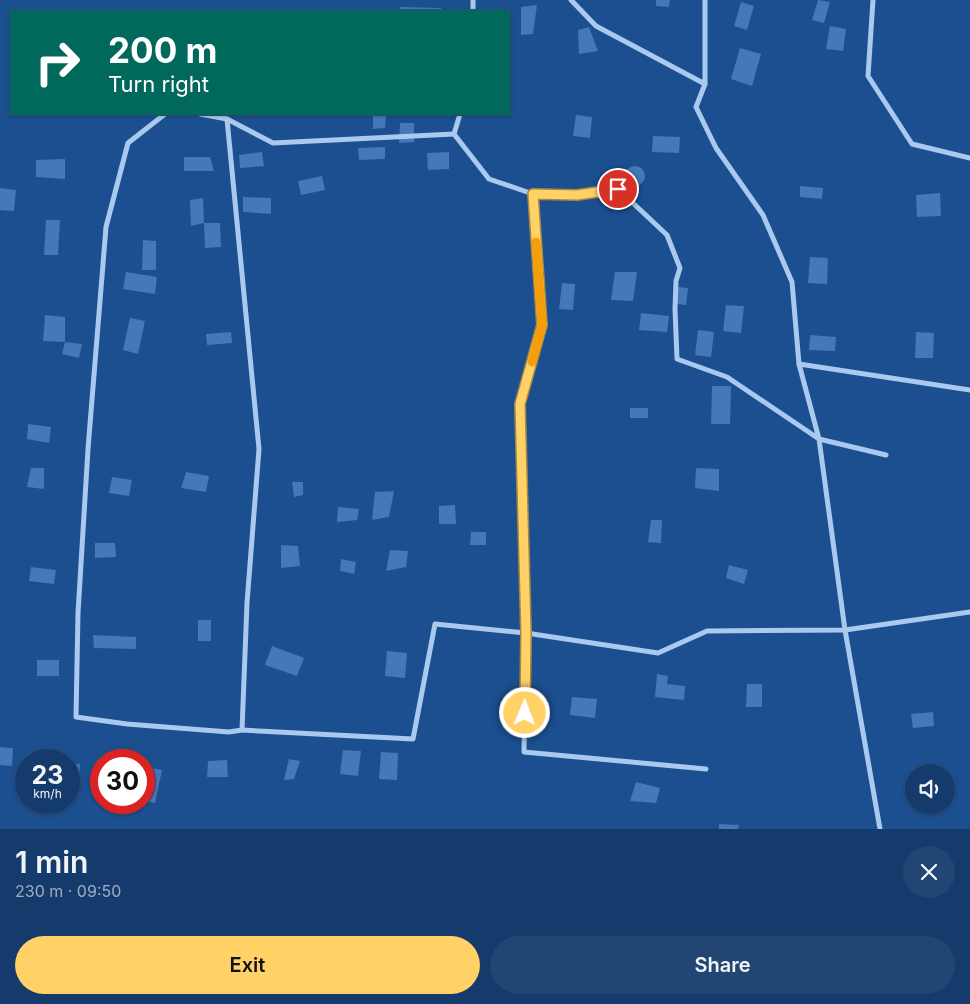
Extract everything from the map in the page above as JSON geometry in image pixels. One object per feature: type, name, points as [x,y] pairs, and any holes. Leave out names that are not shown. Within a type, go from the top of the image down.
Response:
[{"type":"street","points":[[571,0],[596,26],[705,84]]},
{"type":"street","points":[[705,0],[705,84],[696,107],[716,148],[763,215],[792,282],[799,364],[819,439],[845,630],[880,829]]},
{"type":"street","points":[[873,0],[868,76],[912,144],[970,158]]},
{"type":"street","points":[[164,115],[128,143],[106,227],[88,449],[78,613],[76,717],[228,732],[242,730],[413,739],[435,624],[526,633],[658,653],[707,631],[845,630],[970,612]]},
{"type":"street","points":[[205,115],[227,119],[273,143],[454,134]]},
{"type":"street","points":[[454,134],[460,115]]},
{"type":"street","points":[[227,119],[260,449],[247,603],[242,730]]},
{"type":"street","points":[[454,134],[489,179],[533,194],[577,195],[618,189],[668,235],[680,268],[676,282],[675,309],[677,359],[727,377],[819,439],[886,455]]},
{"type":"street","points":[[533,194],[542,325],[520,404],[526,633],[524,752],[706,769]]},
{"type":"street","points":[[799,364],[970,390]]},
{"type":"building","points":[[656,0],[670,0],[669,7],[656,6]]},
{"type":"building","points":[[818,0],[830,2],[824,23],[812,20]]},
{"type":"building","points":[[741,2],[754,6],[747,30],[734,26]]},
{"type":"building","points":[[537,5],[533,34],[521,35],[521,7]]},
{"type":"building","points":[[400,7],[441,8],[441,10],[400,10]]},
{"type":"building","points":[[830,26],[846,29],[843,51],[826,49]]},
{"type":"building","points":[[589,27],[598,51],[579,54],[578,30]]},
{"type":"building","points":[[740,48],[761,54],[752,86],[731,79]]},
{"type":"building","points":[[373,115],[386,115],[385,128],[373,129]]},
{"type":"building","points":[[576,115],[592,117],[590,138],[573,136]]},
{"type":"building","points":[[400,123],[414,123],[414,142],[399,143]]},
{"type":"building","points":[[653,136],[680,137],[679,153],[652,152]]},
{"type":"building","points":[[385,147],[385,159],[359,160],[358,148]]},
{"type":"building","points":[[262,152],[264,166],[240,168],[239,155]]},
{"type":"building","points":[[449,152],[449,169],[428,170],[427,153]]},
{"type":"building","points":[[184,157],[210,157],[214,171],[184,171]]},
{"type":"building","points":[[65,159],[65,179],[36,177],[36,160]]},
{"type":"building","points":[[635,166],[642,169],[645,176],[642,183],[635,186],[628,183],[625,176],[628,169]]},
{"type":"building","points":[[322,176],[325,190],[301,195],[298,181]]},
{"type":"building","points":[[800,186],[823,188],[822,199],[800,197]]},
{"type":"building","points":[[0,188],[16,190],[14,211],[0,210]]},
{"type":"building","points":[[940,193],[941,216],[917,217],[916,195]]},
{"type":"building","points":[[243,197],[271,198],[271,214],[243,212]]},
{"type":"building","points":[[203,198],[204,223],[191,226],[190,200]]},
{"type":"building","points":[[46,220],[60,220],[58,255],[44,255]]},
{"type":"building","points":[[204,223],[220,223],[221,247],[205,248]]},
{"type":"building","points":[[143,240],[156,241],[156,270],[142,270]]},
{"type":"building","points":[[810,257],[828,258],[827,284],[808,283]]},
{"type":"building","points":[[126,272],[157,277],[155,294],[123,289]]},
{"type":"building","points":[[615,272],[637,272],[633,301],[611,300]]},
{"type":"building","points":[[562,283],[575,284],[573,310],[559,309]]},
{"type":"building","points":[[678,287],[688,288],[686,305],[677,304]]},
{"type":"building","points":[[726,305],[744,306],[741,333],[723,331]]},
{"type":"building","points":[[641,313],[669,316],[667,332],[639,330]]},
{"type":"building","points":[[45,315],[65,317],[65,342],[43,341]]},
{"type":"building","points":[[130,318],[145,321],[138,354],[123,350]]},
{"type":"building","points":[[698,330],[714,332],[711,357],[695,355]]},
{"type":"building","points":[[231,332],[232,343],[207,345],[206,334]]},
{"type":"building","points":[[916,332],[934,333],[933,358],[915,358]]},
{"type":"building","points":[[810,335],[836,337],[835,351],[809,350]]},
{"type":"building","points":[[65,342],[82,344],[79,358],[62,354]]},
{"type":"building","points":[[712,386],[731,386],[730,424],[711,424]]},
{"type":"building","points":[[630,408],[648,408],[648,418],[630,418]]},
{"type":"building","points":[[28,424],[51,427],[49,443],[27,439]]},
{"type":"building","points":[[31,468],[44,468],[44,489],[27,487]]},
{"type":"building","points":[[696,468],[719,469],[719,491],[695,488]]},
{"type":"building","points":[[186,472],[209,476],[206,492],[181,488]]},
{"type":"building","points":[[112,477],[132,480],[129,496],[109,493]]},
{"type":"building","points":[[292,482],[303,482],[303,495],[294,497]]},
{"type":"building","points":[[394,491],[389,517],[372,520],[375,492]]},
{"type":"building","points":[[455,505],[456,524],[439,524],[439,506]]},
{"type":"building","points":[[338,507],[359,509],[357,520],[337,522]]},
{"type":"building","points":[[651,520],[662,520],[661,543],[648,542]]},
{"type":"building","points":[[471,532],[486,532],[486,545],[470,545]]},
{"type":"building","points":[[95,543],[115,543],[116,557],[95,558]]},
{"type":"building","points":[[281,545],[298,546],[300,566],[281,568]]},
{"type":"building","points":[[390,550],[408,551],[406,567],[386,571]]},
{"type":"building","points":[[341,559],[356,562],[354,574],[340,571]]},
{"type":"building","points":[[729,565],[748,570],[744,584],[726,578]]},
{"type":"building","points":[[31,567],[56,570],[54,584],[29,581]]},
{"type":"building","points":[[198,620],[211,620],[211,641],[198,641]]},
{"type":"building","points":[[93,635],[136,637],[136,649],[94,648]]},
{"type":"building","points":[[272,646],[304,658],[297,676],[265,665]]},
{"type":"building","points":[[387,651],[407,653],[405,678],[385,676]]},
{"type":"building","points":[[37,660],[59,660],[59,676],[37,676]]},
{"type":"building","points":[[657,674],[668,676],[667,684],[685,686],[684,700],[655,697]]},
{"type":"building","points":[[747,684],[762,684],[762,707],[746,707]]},
{"type":"building","points":[[572,697],[597,699],[595,718],[570,715]]},
{"type":"building","points":[[933,712],[934,726],[913,728],[911,714]]},
{"type":"building","points":[[0,747],[13,748],[12,766],[0,765]]},
{"type":"building","points":[[343,750],[361,751],[358,776],[340,774]]},
{"type":"building","points":[[381,752],[398,753],[397,780],[379,779]]},
{"type":"building","points":[[289,759],[300,761],[294,779],[284,780]]},
{"type":"building","points":[[227,760],[228,777],[207,777],[208,761]]},
{"type":"building","points":[[155,769],[162,770],[155,803]]},
{"type":"building","points":[[636,782],[660,788],[656,803],[630,801]]},
{"type":"building","points":[[719,824],[739,825],[738,829],[719,829]]},
{"type":"slow traffic","points":[[532,362],[542,325],[536,242]]},
{"type":"route","points":[[525,713],[526,633],[520,404],[542,325],[533,194],[577,195],[618,189]]}]
